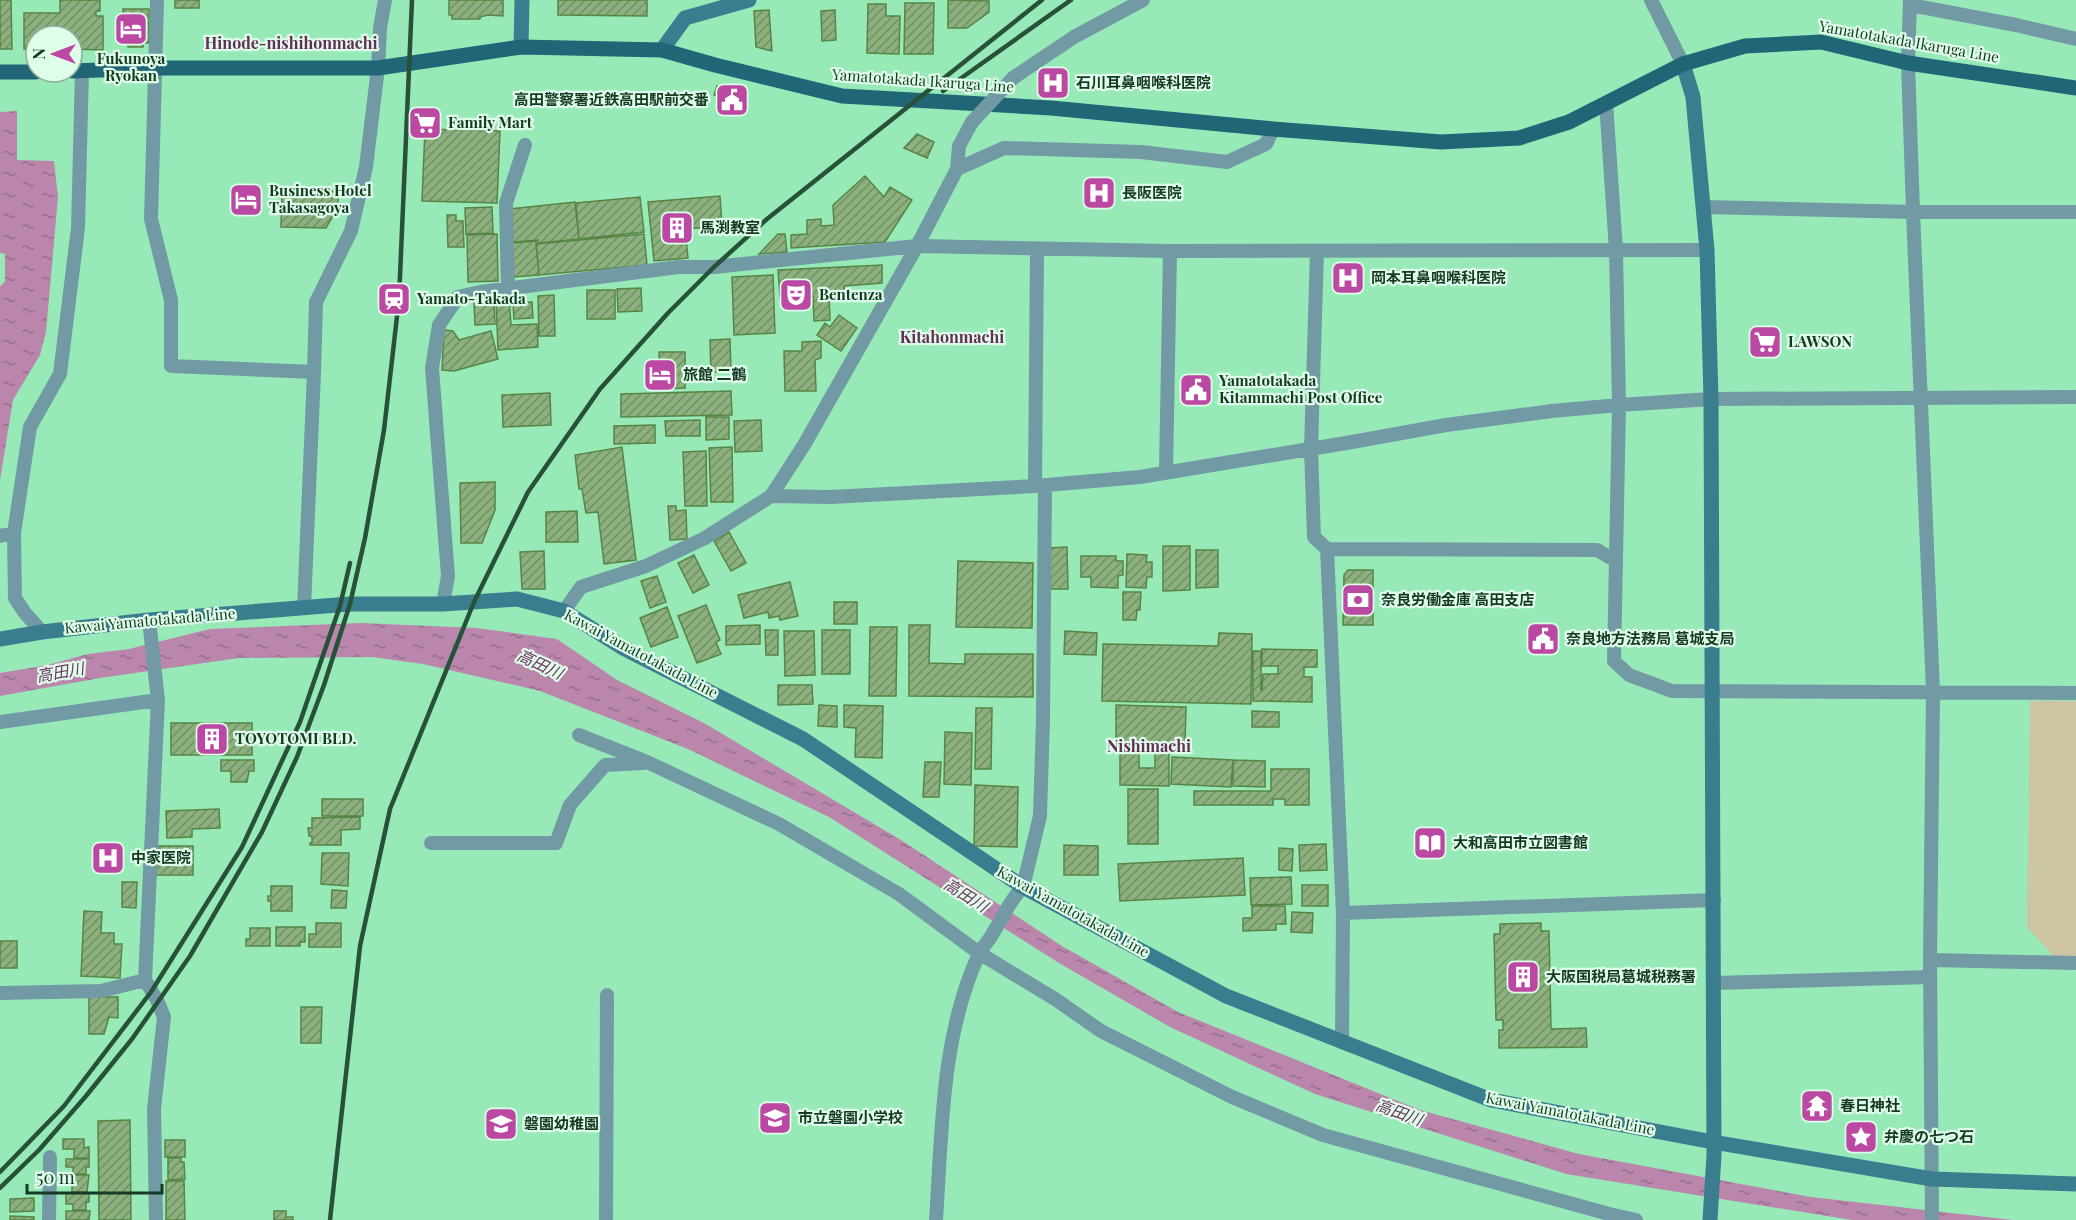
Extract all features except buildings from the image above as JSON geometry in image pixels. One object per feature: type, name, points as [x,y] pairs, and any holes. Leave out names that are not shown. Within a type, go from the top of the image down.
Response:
[{"type":"main road","points":[[521,47],[522,0]]},
{"type":"main road","points":[[662,50],[685,18],[749,0]]},
{"type":"main road","name":"Yamatotakada Ikaruga Line","points":[[84,71],[155,68],[378,68],[521,47],[662,50],[842,96],[1051,108],[1441,142],[1520,138],[1569,122],[1683,64],[1745,46],[1821,42],[1908,63],[2076,88]]},
{"type":"main road","points":[[1683,64],[1693,97],[1704,207],[1711,399],[1713,1148],[1710,1220]]},
{"type":"main road","points":[[0,72],[24,72]]},
{"type":"main road","name":"Kawai Yamatotakada Line","points":[[0,639],[42,632],[350,604],[443,604],[517,599],[564,611],[623,648],[803,739],[1019,891],[1226,996],[1491,1100],[1713,1148],[1932,1179],[2076,1184]]},
{"type":"street","points":[[157,0],[151,219],[171,300],[171,366],[314,372]]},
{"type":"street","points":[[304,608],[316,302],[351,231],[366,167],[378,68],[380,28],[385,0]]},
{"type":"street","points":[[564,611],[581,587],[646,566],[705,538],[771,496],[804,445],[917,246],[957,169],[959,146],[972,122],[1013,78],[1074,37],[1143,0]]},
{"type":"street","points":[[1651,0],[1683,64]]},
{"type":"street","points":[[1932,1220],[1930,960],[1933,691],[1908,63],[1911,3],[2076,39]]},
{"type":"street","points":[[42,632],[15,598],[7,534],[30,427],[60,374],[78,228],[77,84]]},
{"type":"street","points":[[1606,103],[1616,250],[1619,405],[1614,661],[1629,675],[1672,691],[2076,693]]},
{"type":"street","points":[[957,169],[1004,148],[1141,152],[1227,162],[1266,144],[1273,129]]},
{"type":"street","points":[[508,289],[506,203],[525,145]]},
{"type":"street","points":[[1704,207],[1913,212],[2076,212]]},
{"type":"street","points":[[443,604],[448,576],[432,368],[439,325],[458,297],[680,267],[714,267],[917,246],[1170,251],[1707,250]]},
{"type":"street","points":[[936,1220],[948,1054],[962,996],[979,953],[1019,891],[1040,816],[1043,720],[1037,249]]},
{"type":"street","points":[[1166,472],[1170,251]]},
{"type":"street","points":[[1317,251],[1311,449],[1314,537],[1327,549],[1597,550],[1616,561]]},
{"type":"street","points":[[771,496],[831,497],[1140,477],[1446,425],[1619,405],[1711,399],[2076,397]]},
{"type":"street","points":[[1327,549],[1342,913],[1342,1042]]},
{"type":"street","points":[[149,623],[158,700],[145,980],[164,1017],[154,1108],[156,1220]]},
{"type":"street","points":[[0,722],[158,700]]},
{"type":"street","points":[[579,735],[647,762],[779,825],[899,894],[979,953],[1055,999],[1101,1031],[1232,1097],[1313,1130],[1636,1220]]},
{"type":"street","points":[[431,843],[556,843],[570,805],[605,765],[647,762]]},
{"type":"street","points":[[1342,913],[1713,900]]},
{"type":"street","points":[[1930,960],[2076,963]]},
{"type":"street","points":[[1713,983],[1930,977]]},
{"type":"street","points":[[0,993],[101,991],[145,980]]},
{"type":"street","points":[[606,1220],[608,995]]},
{"type":"street","points":[[50,1157],[50,1220]]},
{"type":"shaded area","points":[[2030,701],[2076,701],[2076,957],[2054,957],[2027,927]]},
{"type":"water","points":[[17,111],[17,160],[54,161],[58,197],[46,332],[40,355],[13,400],[0,480],[0,286],[5,282],[5,254],[0,253],[0,112]]},
{"type":"water","name":"高田川","points":[[361,623],[477,628],[557,639],[617,680],[704,723],[901,840],[1062,946],[1178,1012],[1420,1110],[1579,1154],[1811,1197],[2013,1220],[1852,1220],[1566,1174],[1315,1094],[1170,1027],[1059,963],[829,817],[688,749],[540,691],[423,664],[372,657],[239,658],[100,678],[0,696],[0,673],[48,665],[88,654],[129,649],[210,629]]},
{"type":"railway","points":[[0,1188],[39,1150],[86,1096],[132,1039],[190,956],[262,832],[297,757],[324,685],[350,604],[365,538],[384,430],[399,299],[412,0]]},
{"type":"railway","points":[[330,1220],[360,946],[390,809],[474,602],[528,492],[600,389],[668,313],[714,267],[767,219],[1042,0]]},
{"type":"railway","points":[[943,91],[1071,0]]},
{"type":"railway","points":[[0,1172],[64,1106],[151,992],[242,847],[300,722],[340,606],[350,563]]},
{"type":"place","name":"Fukunoya Ryokan","points":[[131,29]]},
{"type":"place","name":"石川耳鼻咽喉科医院","points":[[1053,83]]},
{"type":"place","name":"高田警察署近鉄高田駅前交番","points":[[732,100]]},
{"type":"place","name":"Family Mart","points":[[425,123]]},
{"type":"place","name":"長阪医院","points":[[1099,193]]},
{"type":"place","name":"Business Hotel Takasagoya","points":[[246,200]]},
{"type":"place","name":"馬渕教室","points":[[677,228]]},
{"type":"place","name":"岡本耳鼻咽喉科医院","points":[[1348,278]]},
{"type":"place","name":"Bentenza","points":[[796,295]]},
{"type":"place","name":"Yamato-Takada","points":[[394,299]]},
{"type":"place","name":"LAWSON","points":[[1765,342]]},
{"type":"place","name":"旅館 二鶴","points":[[660,375]]},
{"type":"place","name":"Yamatotakada Kitammachi Post Office","points":[[1196,390]]},
{"type":"place","name":"奈良労働金庫 高田支店","points":[[1358,600]]},
{"type":"place","name":"奈良地方法務局 葛城支局","points":[[1543,639]]},
{"type":"place","name":"TOYOTOMI BLD.","points":[[212,739]]},
{"type":"place","name":"大和高田市立図書館","points":[[1430,843]]},
{"type":"place","name":"中家医院","points":[[108,858]]},
{"type":"place","name":"大阪国税局葛城税務署","points":[[1523,977]]},
{"type":"place","name":"春日神社","points":[[1817,1106]]},
{"type":"place","name":"市立磐園小学校","points":[[775,1118]]},
{"type":"place","name":"磐園幼稚園","points":[[501,1124]]},
{"type":"place","name":"弁慶の七つ石","points":[[1861,1137]]},
{"type":"district","name":"Hinode-nishihonmachi","points":[[291,43]]},
{"type":"district","name":"Kitahonmachi","points":[[952,337]]},
{"type":"district","name":"Nishimachi","points":[[1149,746]]}]
